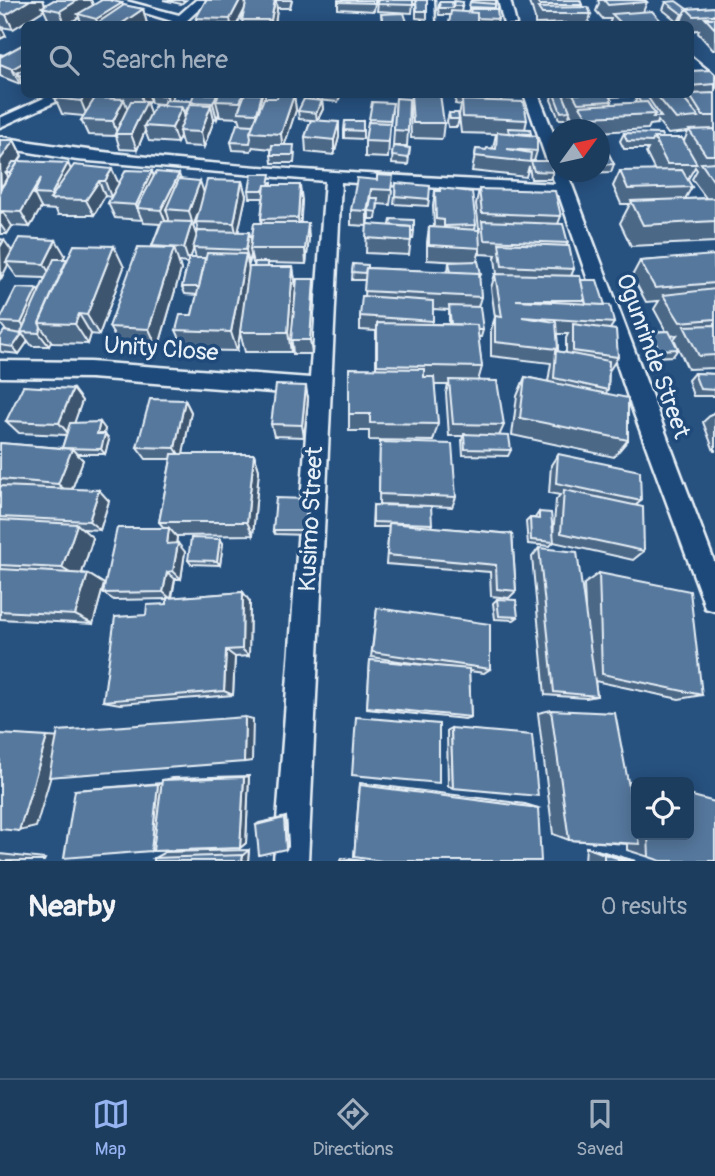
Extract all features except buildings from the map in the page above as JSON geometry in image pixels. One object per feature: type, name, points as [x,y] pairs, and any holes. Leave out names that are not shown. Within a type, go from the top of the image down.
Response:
[{"type":"street","points":[[108,0],[176,21]]},
{"type":"street","points":[[180,21],[203,0]]},
{"type":"street","points":[[428,0],[429,21]]},
{"type":"street","points":[[503,0],[509,21]]},
{"type":"street","points":[[694,63],[715,83]]},
{"type":"street","points":[[0,123],[58,98]]},
{"type":"street","name":"Ogunrinde Street","points":[[532,98],[547,138]]},
{"type":"street","points":[[9,104],[26,113]]},
{"type":"street","points":[[0,142],[77,155],[333,177],[547,176]]},
{"type":"street","name":"Kusimo Street","points":[[291,861],[333,177]]},
{"type":"street","name":"Ogunrinde Street","points":[[563,182],[640,400],[715,598]]},
{"type":"street","name":"Unity Close","points":[[0,369],[90,370],[319,387]]}]
